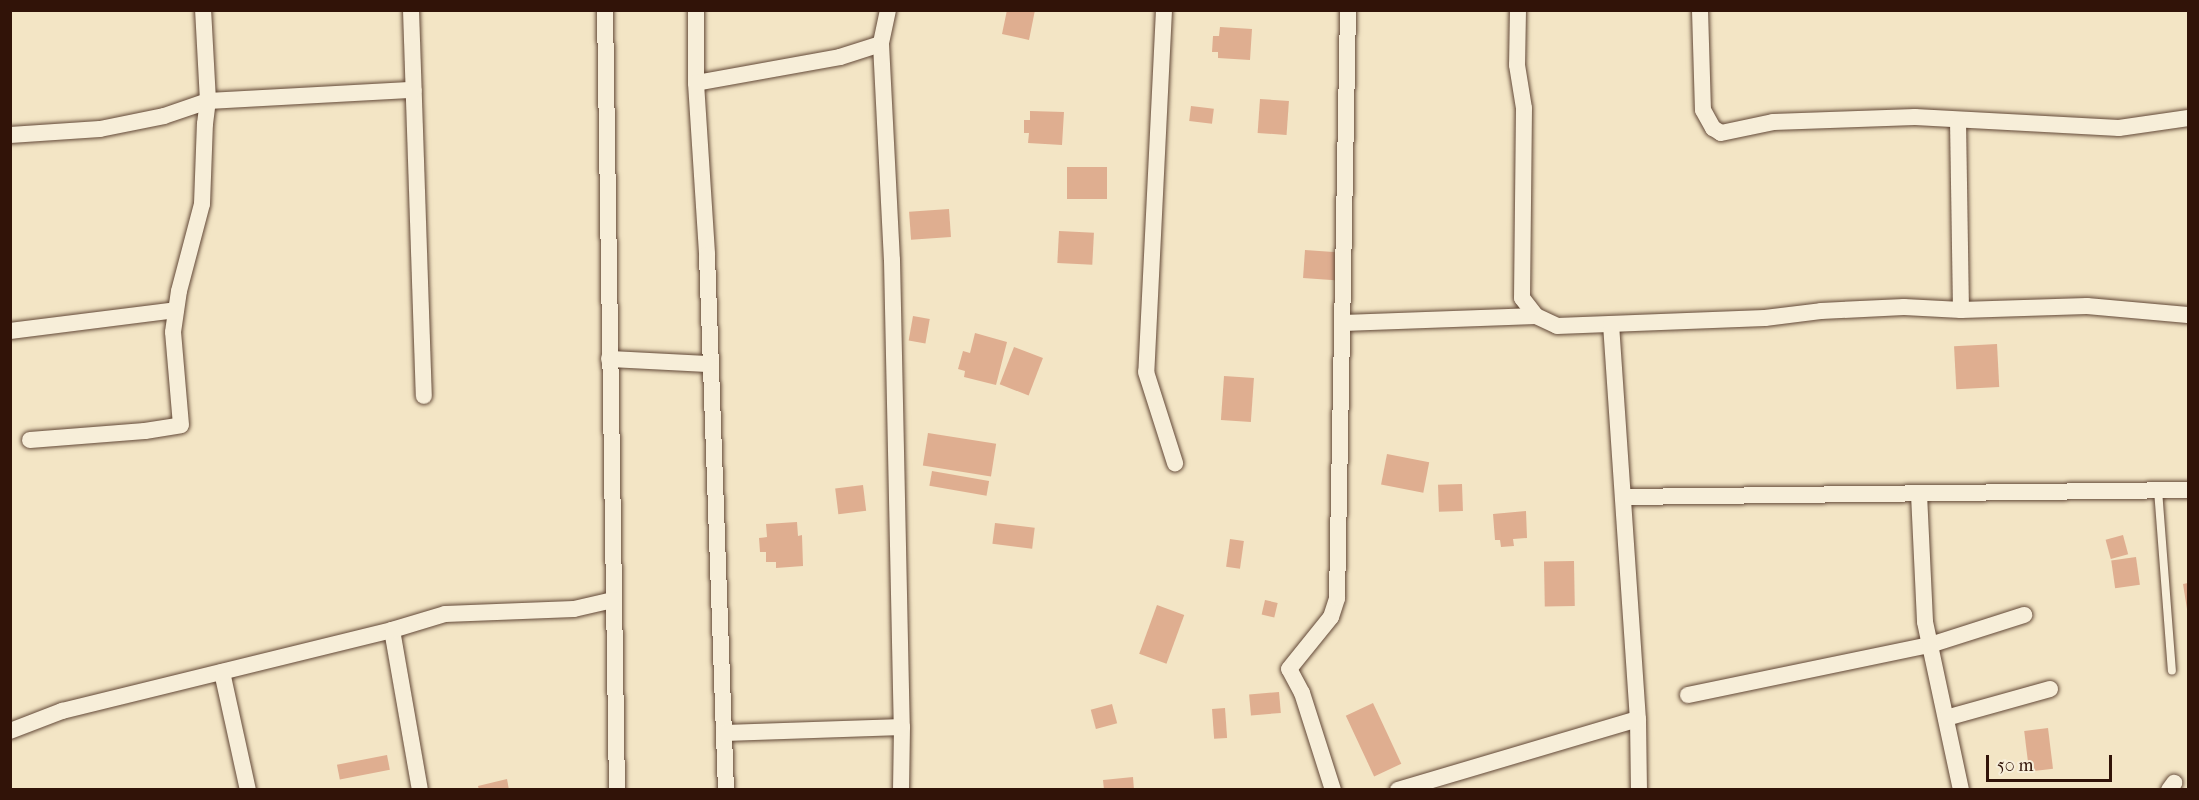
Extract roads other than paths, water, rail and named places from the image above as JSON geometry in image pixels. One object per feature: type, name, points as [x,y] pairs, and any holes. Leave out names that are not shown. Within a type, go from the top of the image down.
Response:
[{"type":"street","points":[[30,441],[145,431],[181,425],[173,332],[179,291],[202,204],[208,101],[203,10]]},
{"type":"street","points":[[411,10],[424,396]]},
{"type":"street","points":[[605,10],[617,789]]},
{"type":"street","points":[[696,10],[696,83],[707,255],[709,364],[726,789]]},
{"type":"street","points":[[888,10],[881,44],[892,260],[902,727],[901,789]]},
{"type":"street","points":[[1164,10],[1146,372],[1175,463]]},
{"type":"street","points":[[1333,789],[1302,693],[1289,669],[1331,617],[1337,598],[1348,10]]},
{"type":"street","points":[[1518,10],[1516,65],[1524,108],[1522,298],[1536,316],[1557,326],[1765,318],[1821,311],[1869,309],[1961,310],[2087,306],[2188,315]]},
{"type":"street","points":[[1700,10],[1703,111],[1713,128],[1721,133],[1773,122],[1915,117],[2119,128],[2188,118]]},
{"type":"street","points":[[696,83],[840,57],[881,44]]},
{"type":"street","points":[[10,135],[100,129],[164,117],[208,101],[414,90]]},
{"type":"street","points":[[1958,120],[1961,310]]},
{"type":"street","points":[[10,332],[177,310]]},
{"type":"street","points":[[1343,323],[1536,316]]},
{"type":"street","points":[[1611,324],[1638,720],[1640,789]]},
{"type":"street","points":[[609,358],[709,364]]},
{"type":"street","points":[[1623,497],[2188,490]]},
{"type":"street","points":[[1919,494],[1925,622],[1961,789]]},
{"type":"street","points":[[10,731],[62,711],[392,630],[445,614],[574,609],[613,600]]},
{"type":"street","points":[[1688,695],[1930,645],[2024,615]]},
{"type":"street","points":[[392,630],[420,789]]},
{"type":"street","points":[[222,672],[248,789]]},
{"type":"street","points":[[1946,718],[2050,689]]},
{"type":"street","points":[[1398,789],[1638,720]]},
{"type":"street","points":[[725,733],[902,727]]},
{"type":"lane","points":[[2158,490],[2172,670]]}]
